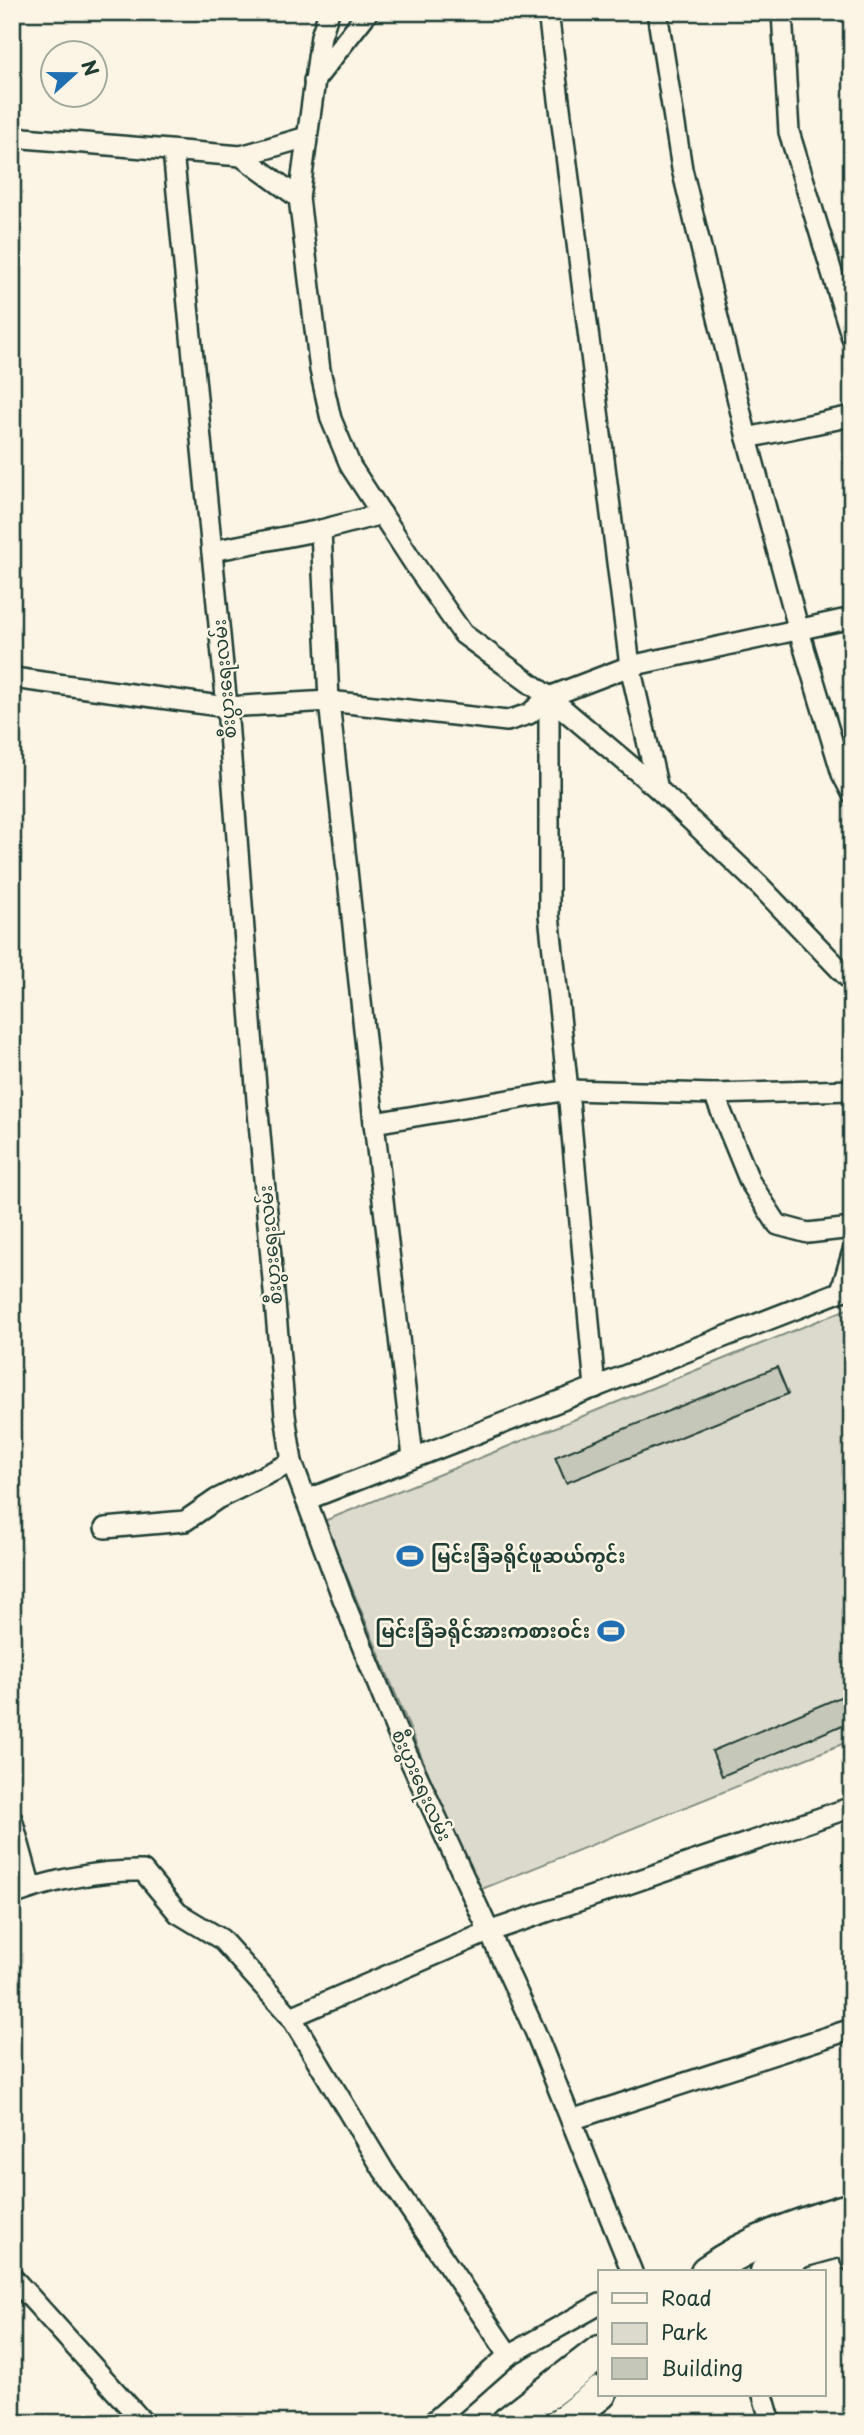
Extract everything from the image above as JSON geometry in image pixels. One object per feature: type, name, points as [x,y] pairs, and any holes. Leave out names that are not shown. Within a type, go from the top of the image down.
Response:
[{"type":"highway","points":[[718,2269],[788,2228],[850,2236]]},
{"type":"highway","points":[[770,2270],[801,2252],[850,2236]]},
{"type":"highway","points":[[508,2423],[598,2354]]},
{"type":"highway","points":[[562,2423],[598,2395]]},
{"type":"street","points":[[329,12],[321,36],[299,198],[320,370],[331,419],[351,467],[463,634],[549,697],[657,789],[760,886],[852,982]]},
{"type":"street","points":[[314,82],[368,12]]},
{"type":"street","points":[[548,12],[630,666],[657,789]]},
{"type":"street","points":[[657,12],[682,169],[747,438],[799,631],[842,774],[852,793]]},
{"type":"street","points":[[782,12],[789,132],[852,338]]},
{"type":"street","points":[[12,137],[241,156],[307,137]]},
{"type":"street","name":"စီးပွားရေးလမ်း","points":[[173,151],[227,707],[257,1100],[285,1415],[292,1462],[397,1732],[535,2031],[631,2270]]},
{"type":"street","points":[[241,156],[299,198]]},
{"type":"street","points":[[747,438],[852,416]]},
{"type":"street","points":[[212,551],[321,530],[382,514]]},
{"type":"street","points":[[321,530],[329,701],[413,1457]]},
{"type":"street","points":[[13,678],[227,707],[329,701],[507,721],[529,714],[549,697],[630,666],[852,618]]},
{"type":"street","points":[[549,697],[549,915],[595,1388]]},
{"type":"street","points":[[374,1123],[568,1090],[714,1094],[852,1090]]},
{"type":"street","points":[[714,1094],[750,1182],[778,1225],[808,1233],[852,1228]]},
{"type":"street","points":[[306,1500],[846,1289],[852,1254]]},
{"type":"street","points":[[105,1528],[185,1521],[217,1499],[292,1462]]},
{"type":"street","points":[[291,2017],[488,1932],[852,1807]]},
{"type":"street","points":[[12,1819],[31,1888]]},
{"type":"street","points":[[12,1895],[31,1888],[118,1870],[143,1871],[178,1913],[220,1939],[291,2017],[384,2171],[509,2355]]},
{"type":"street","points":[[571,2120],[852,2029]]},
{"type":"street","points":[[12,2277],[145,2423]]},
{"type":"street","points":[[432,2423],[509,2355],[598,2305]]},
{"type":"street","points":[[763,2396],[771,2423]]},
{"type":"green space","name":"မြင်းခြံခရိုင်အားကစားဝင်း","points":[[852,1307],[852,1740],[477,1891],[324,1521]]},
{"type":"building","points":[[777,1367],[788,1394],[566,1483],[555,1457]]},
{"type":"building","points":[[852,1692],[852,1721],[722,1776],[712,1751]]},
{"type":"place","name":"မြင်းခြံခရိုင်ဖူဆယ်ကွင်း","points":[[410,1556]]},
{"type":"place","name":"မြင်းခြံခရိုင်အားကစားဝင်း","points":[[611,1631]]}]
